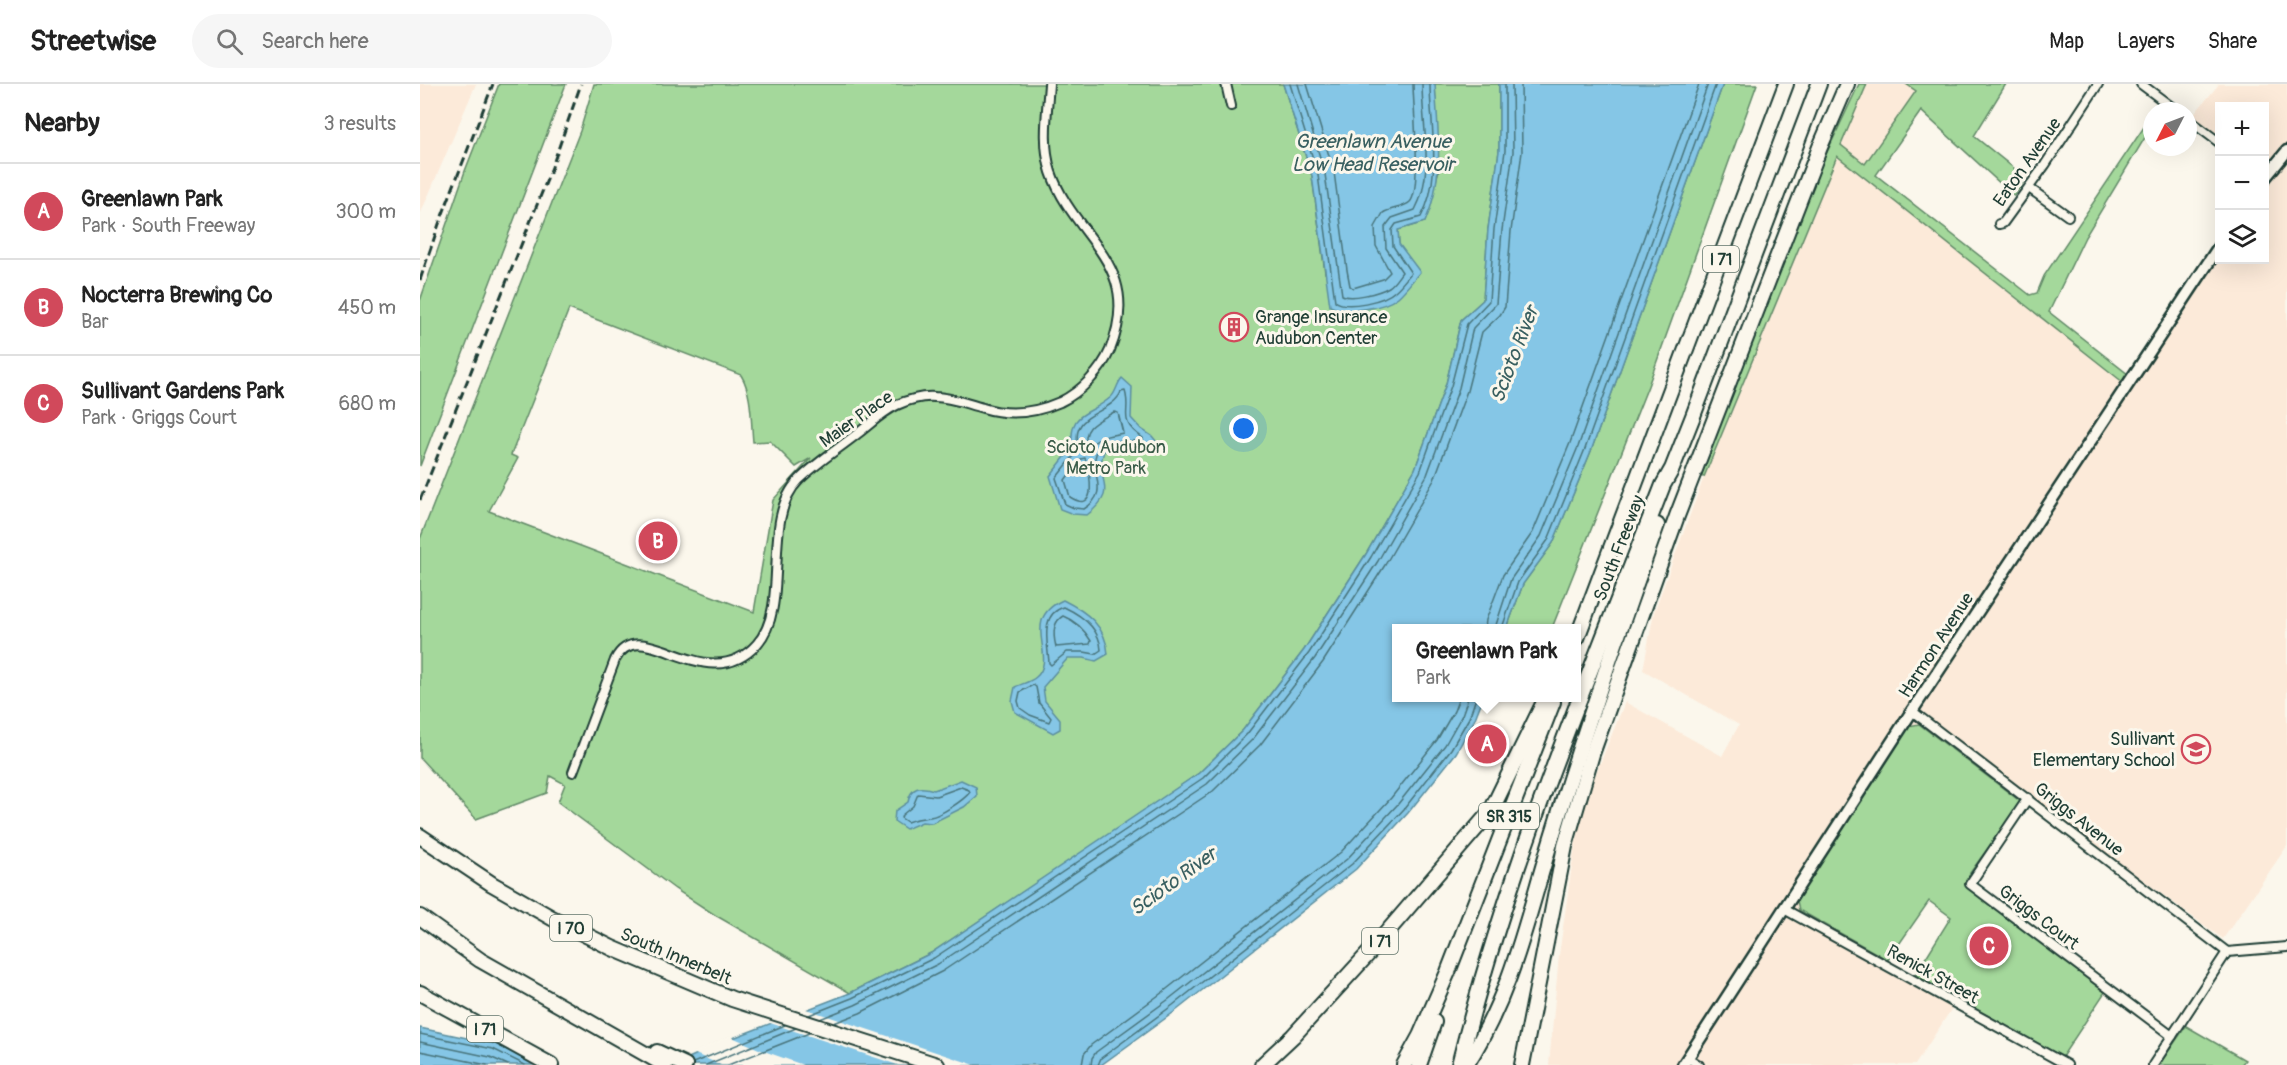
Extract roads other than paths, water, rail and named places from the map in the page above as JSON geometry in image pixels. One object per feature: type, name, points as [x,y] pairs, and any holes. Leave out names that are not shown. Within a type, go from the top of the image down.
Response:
[{"type":"highway","name":"South Freeway","points":[[1581,627],[1786,84]]},
{"type":"highway","name":"South Freeway","points":[[1581,699],[1663,485],[1672,469],[1819,84]]},
{"type":"highway","points":[[1820,147],[1836,84]]},
{"type":"highway","points":[[1522,1065],[1565,846],[1592,754],[1677,516],[1820,147],[1847,84]]},
{"type":"highway","name":"I 71","points":[[1466,1065],[1479,1044],[1511,974],[1605,670],[1670,489],[1672,469]]},
{"type":"highway","name":"I 71","points":[[1579,624],[1596,588]]},
{"type":"highway","name":"I 71","points":[[1262,1065],[1293,1036],[1369,953],[1491,811],[1544,702]]},
{"type":"highway","name":"SR 315","points":[[1404,1065],[1424,1026],[1463,935],[1552,702]]},
{"type":"highway","name":"South Freeway","points":[[1459,1065],[1476,997],[1526,842],[1580,702]]},
{"type":"highway","name":"South Innerbelt","points":[[420,836],[492,884],[612,948],[732,999],[937,1065]]},
{"type":"highway","points":[[420,917],[480,960],[665,1065]]},
{"type":"highway","points":[[1419,1065],[1463,935]]},
{"type":"highway","name":"I 71","points":[[420,993],[551,1065]]},
{"type":"highway","points":[[600,1029],[685,1065]]},
{"type":"main road","points":[[2269,174],[2287,151]]},
{"type":"main road","name":"Harmon Avenue","points":[[1686,1061],[1912,711],[2215,253]]},
{"type":"street","name":"Maier Place","points":[[573,772],[615,660],[624,648],[637,643],[643,644],[693,662],[720,664],[740,657],[756,645],[766,632],[772,612],[781,522],[789,494],[799,480],[863,430],[897,405],[934,396],[999,412],[1040,410],[1076,392],[1095,374],[1105,360],[1116,332],[1118,320],[1119,306],[1115,279],[1104,253],[1065,200],[1051,171],[1046,145],[1049,84]]},
{"type":"street","points":[[1226,84],[1231,106]]},
{"type":"street","name":"Eaton Avenue","points":[[1999,224],[2003,223],[2029,188],[2098,84]]},
{"type":"street","points":[[2141,84],[2165,102]]},
{"type":"street","points":[[2197,126],[2215,139]]},
{"type":"street","points":[[2029,188],[2068,216]]},
{"type":"street","name":"Griggs Avenue","points":[[1912,711],[2227,952]]},
{"type":"street","name":"Griggs Court","points":[[2028,798],[1970,884],[2172,1036]]},
{"type":"street","name":"Renick Street","points":[[1784,909],[2067,1065]]},
{"type":"street","points":[[2153,1065],[2227,952],[2287,947]]},
{"type":"street","points":[[1686,1061],[1699,1065]]},
{"type":"water","name":"Greenlawn Avenue Low Head Reservoir","points":[[1283,84],[1435,84],[1439,154],[1431,205],[1425,222],[1398,230],[1399,244],[1420,272],[1401,294],[1384,305],[1355,310],[1330,306],[1312,176]]},
{"type":"water","name":"Scioto River","points":[[1499,84],[1723,84],[1591,451],[1553,543],[1523,584],[1508,624],[1392,624],[1392,702],[1481,702],[1474,721],[1456,753],[1408,813],[1356,869],[1177,1010],[1101,1065],[673,1065],[733,1038],[850,993],[931,953],[1199,773],[1243,730],[1304,650],[1366,554],[1415,469],[1446,384],[1461,320],[1483,300],[1488,229],[1499,151]]},
{"type":"water","points":[[1122,378],[1132,387],[1131,418],[1156,441],[1155,448],[1117,448],[1104,451],[1102,470],[1105,491],[1097,506],[1087,515],[1073,514],[1060,509],[1050,476],[1072,448],[1073,427],[1081,416],[1111,397]]},
{"type":"water","points":[[1063,600],[1094,621],[1104,635],[1108,654],[1096,661],[1068,658],[1043,687],[1045,701],[1060,719],[1060,729],[1053,733],[1015,712],[1012,701],[1015,687],[1034,679],[1042,669],[1044,659],[1041,628],[1043,618],[1050,608]]},
{"type":"water","points":[[961,780],[976,787],[977,796],[964,807],[932,823],[922,822],[906,829],[894,821],[895,811],[908,802],[911,793],[917,788],[934,790]]},
{"type":"water","points":[[420,1028],[495,1044],[539,1065],[420,1065]]},
{"type":"railway","points":[[420,280],[493,84]]},
{"type":"railway","points":[[420,500],[552,167],[581,84]]},
{"type":"place","name":"Grange Insurance Audubon Center","points":[[1234,327]]},
{"type":"place","name":"Nocterra Brewing Co","points":[[658,541]]},
{"type":"place","name":"Greenlawn Park","points":[[1487,744]]},
{"type":"place","name":"Sullivant Elementary School","points":[[2196,749]]},
{"type":"place","name":"Sullivant Gardens Park","points":[[1989,946]]},
{"type":"park label","name":"Scioto Audubon Metro Park","points":[[1106,457]]}]
